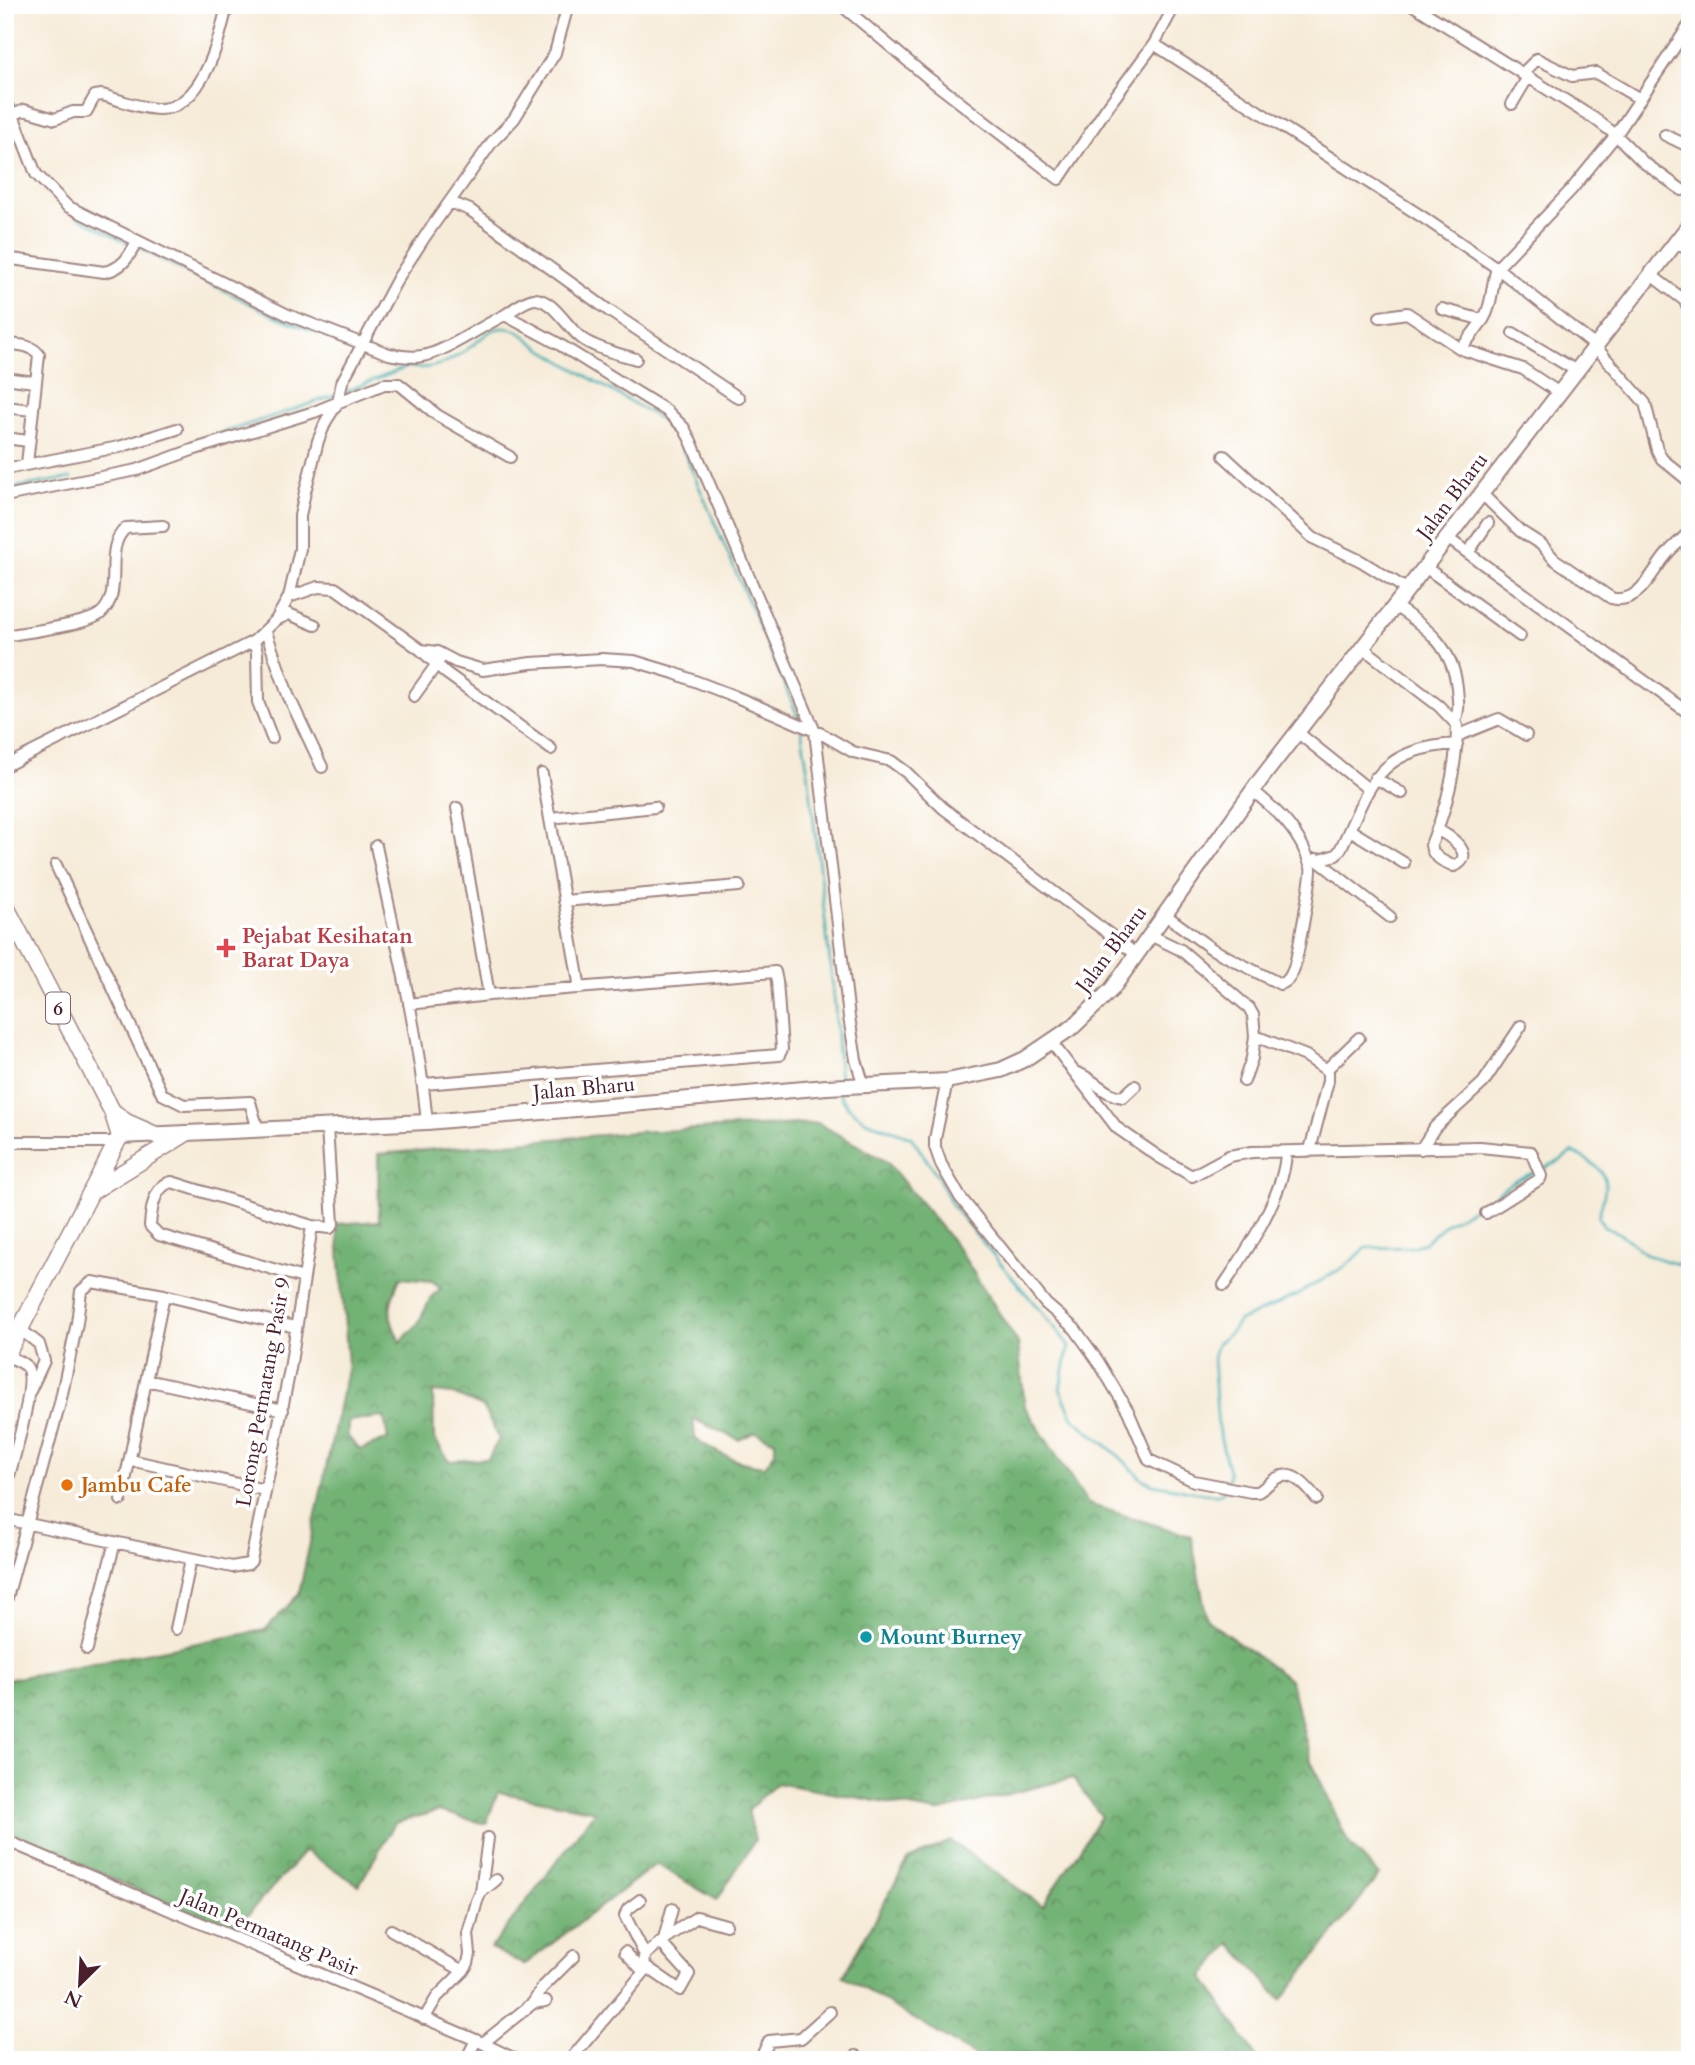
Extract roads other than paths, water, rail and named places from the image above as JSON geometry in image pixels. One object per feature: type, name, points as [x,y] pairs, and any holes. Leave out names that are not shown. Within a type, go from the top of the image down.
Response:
[{"type":"main road","name":"Jalan Bharu","points":[[119,1139],[428,1122],[827,1087],[947,1081],[1001,1070],[1052,1043],[1112,989],[1252,790],[1690,224]]},
{"type":"main road","name":"6","points":[[5,905],[112,1111],[119,1139]]},
{"type":"main road","points":[[112,1111],[126,1122],[158,1136]]},
{"type":"main road","points":[[90,1192],[185,1134]]},
{"type":"main road","points":[[6,1357],[119,1139]]},
{"type":"street","points":[[13,115],[24,110],[55,119],[74,112],[86,112],[97,95],[149,108],[177,106],[194,89],[215,52],[227,5]]},
{"type":"street","points":[[5,766],[254,641],[276,620],[289,597],[300,549],[300,516],[318,441],[360,348],[398,278],[492,142],[514,119],[555,53],[568,5]]},
{"type":"street","points":[[841,5],[927,77],[1059,179],[1154,44],[1175,5]]},
{"type":"street","points":[[1413,5],[1616,135],[1643,162],[1682,190]]},
{"type":"street","points":[[1461,349],[1490,306],[1492,281],[1497,268],[1572,190],[1616,135],[1690,24]]},
{"type":"street","points":[[1154,44],[1427,219],[1497,268],[1594,345],[1645,403],[1657,450],[1662,459],[1690,482]]},
{"type":"street","points":[[1512,104],[1525,76],[1537,59],[1572,76],[1596,73],[1640,99]]},
{"type":"street","points":[[5,103],[13,115],[27,155],[45,185],[67,206],[135,244],[360,348],[389,354],[422,356],[443,348],[537,299],[552,306],[584,340],[636,359]]},
{"type":"street","points":[[1665,135],[1690,148]]},
{"type":"street","points":[[450,202],[470,210],[598,303],[739,398]]},
{"type":"street","points":[[1676,242],[1690,251]]},
{"type":"street","points":[[5,258],[104,272],[121,266],[135,244]]},
{"type":"street","points":[[1651,275],[1684,300],[1690,309]]},
{"type":"street","points":[[1442,309],[1483,320]]},
{"type":"street","points":[[1380,317],[1407,313],[1461,349],[1523,369],[1558,392]]},
{"type":"street","points":[[505,315],[667,411],[684,428],[691,441],[782,649],[810,730],[856,1060],[856,1086]]},
{"type":"street","points":[[1513,333],[1575,370]]},
{"type":"street","points":[[5,344],[29,346],[39,355],[27,464]]},
{"type":"street","points":[[5,378],[34,382]]},
{"type":"street","points":[[5,496],[137,470],[314,412],[338,397],[384,384],[399,384],[437,415],[510,457]]},
{"type":"street","points":[[5,407],[32,410]]},
{"type":"street","points":[[5,469],[119,447],[177,429]]},
{"type":"street","points":[[5,438],[28,441]]},
{"type":"street","points":[[1224,456],[1313,538],[1361,561],[1408,590]]},
{"type":"street","points":[[1481,493],[1520,531],[1542,545],[1553,559],[1611,598],[1619,600],[1632,597],[1668,552],[1684,539],[1690,530]]},
{"type":"street","points":[[1468,553],[1488,523]]},
{"type":"street","points":[[5,636],[85,620],[102,613],[112,596],[115,549],[122,531],[126,528],[163,526]]},
{"type":"street","points":[[1446,537],[1690,714]]},
{"type":"street","points":[[1425,567],[1520,636]]},
{"type":"street","points":[[289,597],[318,587],[335,588],[421,650],[440,660],[551,749]]},
{"type":"street","points":[[1395,607],[1425,627],[1444,649],[1455,677],[1457,740],[1450,791],[1437,830]]},
{"type":"street","points":[[276,620],[289,614],[315,625]]},
{"type":"street","points":[[266,632],[288,695],[322,767]]},
{"type":"street","points":[[254,641],[257,653],[258,702],[272,738]]},
{"type":"street","points":[[1363,648],[1455,721]]},
{"type":"street","points":[[440,660],[483,670],[543,662],[602,659],[634,661],[698,682],[794,722],[853,752],[881,758],[898,766],[943,808],[1137,954]]},
{"type":"street","points":[[414,696],[440,660]]},
{"type":"street","points":[[1319,860],[1336,855],[1367,789],[1376,778],[1415,750],[1457,740],[1499,719],[1526,735]]},
{"type":"street","points":[[1297,732],[1367,789]]},
{"type":"street","points":[[542,774],[580,988]]},
{"type":"street","points":[[1376,778],[1402,793]]},
{"type":"street","points":[[1164,914],[1212,949],[1283,984],[1290,976],[1295,965],[1312,875],[1307,856],[1286,820],[1252,790]]},
{"type":"street","points":[[550,818],[655,807]]},
{"type":"street","points":[[457,808],[489,995]]},
{"type":"street","points":[[1350,830],[1404,863]]},
{"type":"street","points":[[376,846],[409,1003],[428,1122]]},
{"type":"street","points":[[1307,856],[1319,860],[1390,918]]},
{"type":"street","points":[[56,865],[162,1094],[184,1105],[250,1102],[258,1130]]},
{"type":"street","points":[[564,901],[739,886]]},
{"type":"street","points":[[1150,934],[1181,950],[1249,1008],[1253,1015],[1255,1036],[1251,1064],[1244,1081]]},
{"type":"street","points":[[409,1003],[775,972],[782,1049],[779,1055],[424,1084]]},
{"type":"street","points":[[1421,1149],[1435,1128],[1483,1083],[1521,1027]]},
{"type":"street","points":[[1255,1036],[1306,1056],[1328,1071],[1328,1081],[1310,1150]]},
{"type":"street","points":[[1325,1070],[1359,1038]]},
{"type":"street","points":[[1052,1043],[1117,1128],[1187,1175],[1195,1175],[1234,1154],[1480,1147],[1527,1150],[1541,1176],[1538,1181],[1486,1213]]},
{"type":"street","points":[[1072,1071],[1082,1074],[1112,1096],[1123,1097],[1135,1086]]},
{"type":"street","points":[[947,1081],[935,1147],[941,1164],[960,1197],[1046,1304],[1075,1329],[1128,1411],[1149,1460],[1184,1478],[1258,1492],[1277,1478],[1293,1477],[1303,1482],[1317,1499]]},
{"type":"street","points":[[303,1279],[159,1235],[150,1226],[151,1214],[158,1191],[165,1184],[172,1182],[327,1229],[333,1224],[327,1127]]},
{"type":"street","points":[[5,1142],[119,1139]]},
{"type":"street","points":[[1224,1285],[1257,1234],[1283,1177],[1286,1152]]},
{"type":"street","name":"Lorong Permatang Pasir 9","points":[[191,1559],[232,1567],[251,1561],[283,1410],[312,1226]]},
{"type":"street","points":[[5,1605],[60,1403],[81,1291],[84,1287],[92,1282],[164,1296],[295,1328]]},
{"type":"street","points":[[121,1500],[164,1296]]},
{"type":"street","points":[[5,1490],[30,1391],[44,1362],[39,1343],[20,1329]]},
{"type":"street","points":[[6,1357],[26,1366],[30,1391]]},
{"type":"street","points":[[146,1380],[283,1410]]},
{"type":"street","points":[[130,1460],[265,1490]]},
{"type":"street","points":[[5,1519],[191,1559],[176,1629]]},
{"type":"street","points":[[87,1649],[115,1542]]},
{"type":"street","points":[[424,2019],[437,1997],[463,1971],[470,1956],[468,1934],[481,1892],[488,1838]]},
{"type":"street","name":"Jalan Permatang Pasir","points":[[5,1840],[517,2060]]},
{"type":"street","points":[[481,1892],[496,1880]]},
{"type":"street","points":[[640,1900],[628,1909],[625,1916],[644,1964]]},
{"type":"street","points":[[662,1941],[672,1909]]},
{"type":"street","points":[[570,2060],[662,1941],[696,1917],[726,1925]]},
{"type":"street","points":[[391,1930],[463,1971]]},
{"type":"street","points":[[625,1952],[680,1990],[688,1972],[662,1941]]},
{"type":"street","points":[[471,2057],[480,2042],[533,2003],[542,1988],[574,1956]]},
{"type":"street","points":[[533,2003],[546,2001]]},
{"type":"street","points":[[760,2060],[769,2041],[801,2038],[830,2012]]},
{"type":"street","points":[[914,2060],[921,2055],[939,2060]]},
{"type":"waterway","points":[[78,217],[132,245]]},
{"type":"waterway","points":[[138,248],[271,314],[357,349]]},
{"type":"waterway","points":[[363,351],[394,363],[419,368],[431,367],[458,356],[491,331],[510,329],[662,420],[675,433],[688,461],[800,721]]},
{"type":"waterway","points":[[344,392],[405,368]]},
{"type":"waterway","points":[[136,465],[198,441],[334,396]]},
{"type":"waterway","points":[[5,489],[71,478]]},
{"type":"waterway","points":[[801,728],[835,1007],[840,1083]]},
{"type":"waterway","points":[[840,1093],[848,1107],[866,1121],[911,1137],[937,1175],[953,1207],[1069,1346],[1060,1389],[1073,1418],[1142,1479],[1153,1484],[1206,1494],[1219,1494],[1224,1491]]},
{"type":"waterway","points":[[1541,1169],[1560,1161],[1572,1152],[1585,1158],[1594,1164],[1604,1177],[1604,1193],[1598,1217],[1604,1227],[1621,1234],[1647,1255],[1690,1268]]},
{"type":"waterway","points":[[1227,1485],[1229,1472],[1218,1428],[1213,1358],[1217,1344],[1239,1321],[1297,1295],[1347,1265],[1366,1248],[1412,1247],[1424,1243],[1447,1223],[1484,1203],[1514,1181],[1535,1172]]},
{"type":"place","name":"Pejabat Kesihatan Barat Daya","points":[[226,948]]},
{"type":"place","name":"Jambu Cafe","points":[[67,1485]]},
{"type":"place","name":"Mount Burney","points":[[866,1637]]}]
